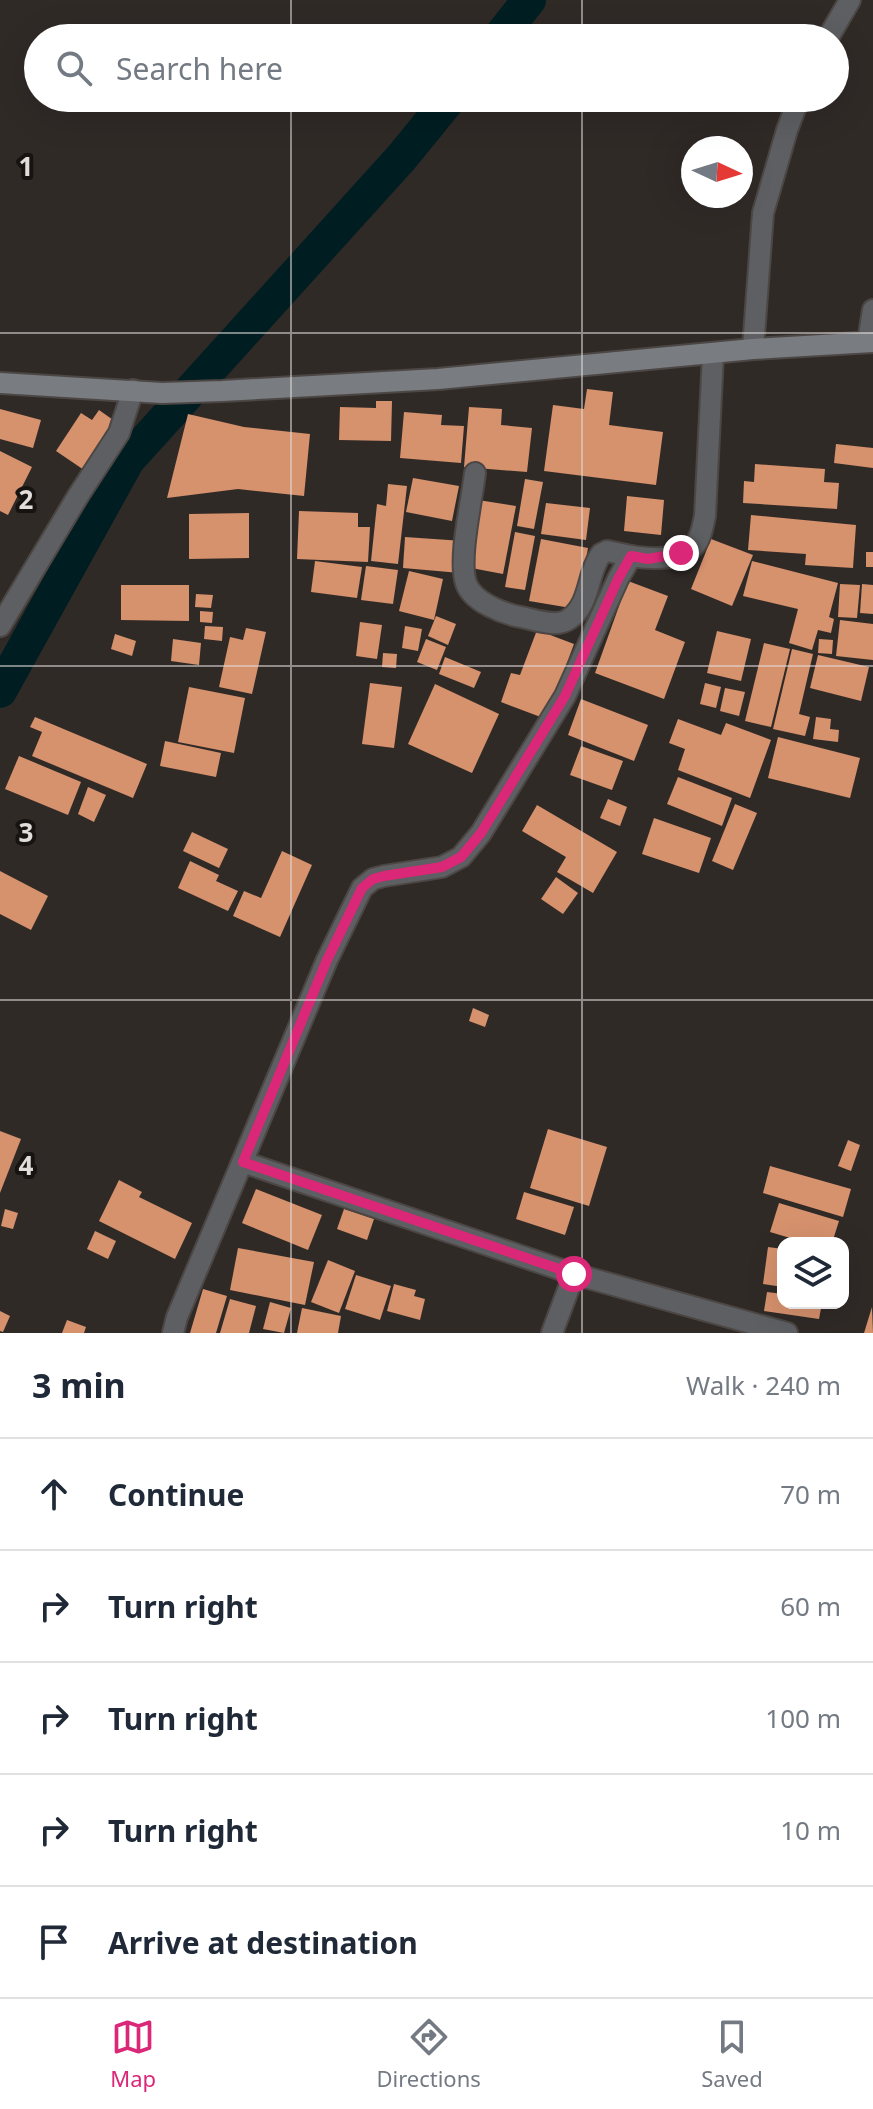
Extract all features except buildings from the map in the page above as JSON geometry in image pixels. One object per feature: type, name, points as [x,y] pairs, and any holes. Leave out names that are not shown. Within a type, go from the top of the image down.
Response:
[{"type":"main road","points":[[0,383],[162,393],[222,391],[438,379],[753,349],[870,342]]},
{"type":"street","points":[[836,24],[850,0]]},
{"type":"street","points":[[753,349],[763,213],[794,112]]},
{"type":"street","points":[[870,342],[873,310]]},
{"type":"street","points":[[475,473],[463,564],[466,585],[474,596],[507,614],[548,623],[566,622],[577,612],[601,554],[607,551],[648,559],[681,553],[694,546],[705,516],[713,355]]},
{"type":"street","points":[[0,626],[119,433],[127,417],[133,390]]},
{"type":"street","points":[[173,1333],[177,1317],[327,960],[362,888],[373,879],[384,876],[442,867],[461,857],[481,833],[565,696],[631,556]]},
{"type":"street","points":[[243,1162],[574,1274],[787,1333]]},
{"type":"street","points":[[552,1333],[574,1274]]},
{"type":"waterway","points":[[510,24],[529,0]]},
{"type":"waterway","points":[[0,691],[128,460],[402,157],[439,112]]},
{"type":"route","points":[[574,1274],[243,1162],[327,960],[362,888],[373,879],[442,867],[461,857],[481,833],[565,696],[631,556],[648,559],[681,553]]}]
